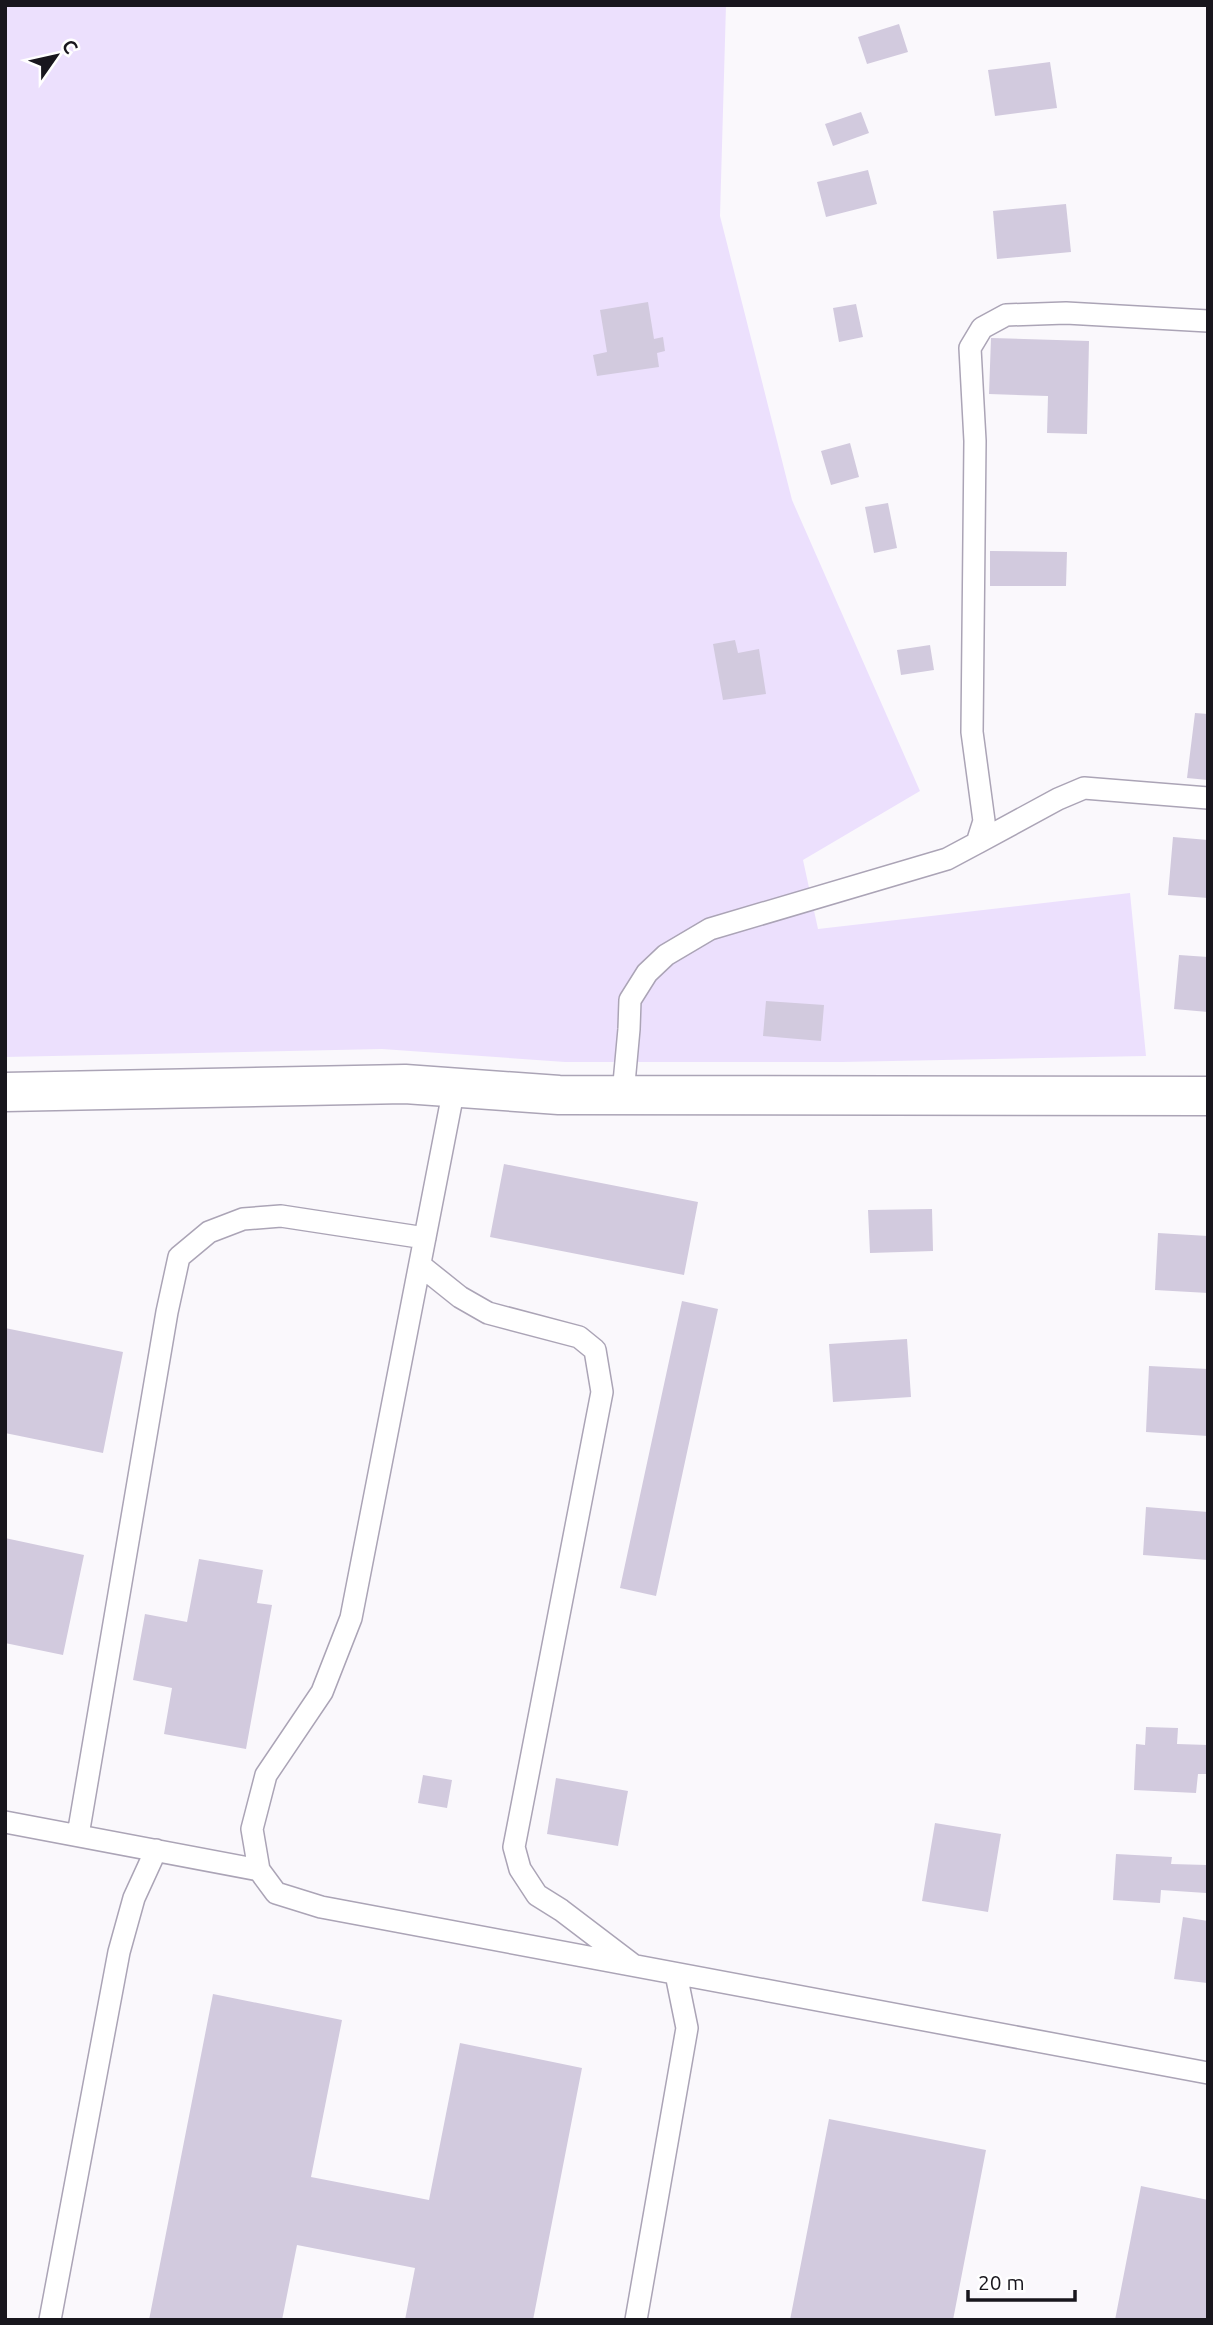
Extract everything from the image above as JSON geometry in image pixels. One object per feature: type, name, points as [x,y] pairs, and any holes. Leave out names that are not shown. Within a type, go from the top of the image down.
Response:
[{"type":"street","points":[[5,1092],[405,1084],[559,1095],[1208,1096]]},
{"type":"lane","points":[[977,843],[984,821],[972,732],[975,441],[970,348],[982,328],[1006,315],[1066,313],[1208,321]]},
{"type":"lane","points":[[623,1094],[630,1000],[647,973],[666,955],[709,929],[947,859],[1058,799],[1084,788],[1208,798]]},
{"type":"lane","points":[[454,1088],[351,1618],[322,1692],[266,1775],[252,1829],[259,1870],[276,1893],[321,1907],[1208,2073]]},
{"type":"lane","points":[[78,1835],[179,1257],[209,1232],[243,1219],[281,1216],[425,1238]]},
{"type":"lane","points":[[420,1265],[460,1297],[488,1313],[579,1336],[595,1350],[602,1392],[514,1847],[520,1870],[537,1895],[634,1966]]},
{"type":"lane","points":[[5,1822],[259,1870]]},
{"type":"lane","points":[[50,2320],[119,1952],[134,1898],[156,1850]]},
{"type":"lane","points":[[636,2320],[687,2028],[677,1974]]},
{"type":"shaded area","points":[[5,5],[726,5],[720,216],[792,500],[920,791],[803,860],[818,929],[1130,893],[1146,1056],[842,1062],[565,1062],[382,1049],[5,1057]]},
{"type":"building","points":[[899,24],[908,52],[867,64],[858,37]]},
{"type":"building","points":[[1050,62],[1057,108],[995,116],[988,70]]},
{"type":"building","points":[[861,112],[869,133],[833,146],[825,124]]},
{"type":"building","points":[[868,170],[877,204],[826,217],[817,182]]},
{"type":"building","points":[[1066,204],[1071,252],[997,259],[993,211]]},
{"type":"building","points":[[648,302],[654,339],[663,337],[665,351],[657,353],[659,367],[597,376],[593,355],[607,352],[600,310]]},
{"type":"building","points":[[856,304],[863,337],[839,342],[833,308]]},
{"type":"building","points":[[991,338],[1089,341],[1087,434],[1047,433],[1048,396],[989,394]]},
{"type":"building","points":[[850,443],[859,477],[831,485],[821,451]]},
{"type":"building","points":[[888,503],[897,548],[874,553],[865,507]]},
{"type":"building","points":[[990,551],[1067,552],[1066,586],[990,586]]},
{"type":"building","points":[[735,640],[738,653],[759,649],[766,694],[723,700],[713,644]]},
{"type":"building","points":[[930,645],[934,670],[901,675],[897,650]]},
{"type":"building","points":[[1195,713],[1208,714],[1208,780],[1187,778]]},
{"type":"building","points":[[1173,837],[1208,840],[1208,898],[1168,895]]},
{"type":"building","points":[[1179,955],[1208,957],[1208,1012],[1174,1009]]},
{"type":"building","points":[[766,1001],[824,1005],[821,1041],[763,1036]]},
{"type":"building","points":[[504,1164],[698,1202],[684,1275],[490,1237]]},
{"type":"building","points":[[932,1209],[933,1251],[870,1253],[868,1210]]},
{"type":"building","points":[[1158,1233],[1208,1236],[1208,1293],[1155,1290]]},
{"type":"building","points":[[682,1301],[718,1309],[656,1596],[620,1588]]},
{"type":"building","points":[[5,1328],[123,1352],[103,1453],[5,1433]]},
{"type":"building","points":[[907,1339],[911,1397],[833,1402],[829,1344]]},
{"type":"building","points":[[1149,1366],[1208,1369],[1208,1436],[1146,1432]]},
{"type":"building","points":[[1146,1507],[1208,1512],[1208,1560],[1143,1555]]},
{"type":"building","points":[[5,1538],[84,1555],[63,1655],[5,1643]]},
{"type":"building","points":[[199,1559],[263,1570],[257,1603],[272,1605],[246,1749],[164,1734],[172,1688],[133,1680],[145,1614],[187,1622]]},
{"type":"building","points":[[1146,1727],[1178,1728],[1177,1744],[1208,1745],[1208,1774],[1198,1774],[1196,1793],[1134,1790],[1136,1744],[1145,1745]]},
{"type":"building","points":[[423,1775],[452,1780],[447,1808],[418,1803]]},
{"type":"building","points":[[556,1778],[628,1791],[618,1846],[547,1834]]},
{"type":"building","points":[[935,1823],[1001,1834],[988,1912],[922,1901]]},
{"type":"building","points":[[1116,1854],[1172,1857],[1171,1864],[1207,1865],[1206,1893],[1161,1890],[1160,1903],[1113,1900]]},
{"type":"building","points":[[1183,1917],[1208,1921],[1207,1983],[1174,1979]]},
{"type":"building","points":[[213,1994],[342,2020],[311,2177],[429,2200],[460,2043],[582,2068],[533,2320],[405,2320],[415,2268],[297,2245],[282,2320],[149,2320]]},
{"type":"building","points":[[829,2119],[986,2150],[953,2320],[790,2320]]},
{"type":"building","points":[[1141,2186],[1208,2200],[1208,2320],[1115,2320]]}]
